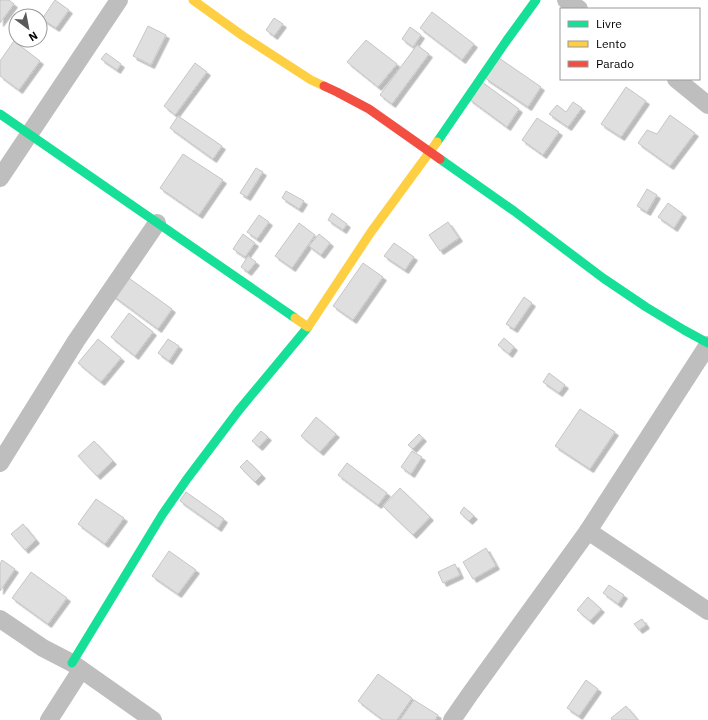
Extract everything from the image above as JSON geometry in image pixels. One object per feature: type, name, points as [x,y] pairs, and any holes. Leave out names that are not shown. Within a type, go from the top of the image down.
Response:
[{"type":"street","points":[[0,178],[119,0]]},
{"type":"street","points":[[193,0],[243,36],[311,80],[369,109],[514,211],[603,278],[646,307],[708,344],[588,530],[452,720]]},
{"type":"street","points":[[49,720],[76,667],[162,515],[239,410],[308,327],[371,232],[430,152],[536,0]]},
{"type":"street","points":[[566,0],[578,8]]},
{"type":"street","points":[[677,80],[708,105]]},
{"type":"street","points":[[0,114],[308,327]]},
{"type":"street","points":[[0,464],[76,342],[157,223]]},
{"type":"street","points":[[588,530],[708,611]]},
{"type":"street","points":[[0,619],[43,648],[76,667],[153,720]]},
{"type":"building","points":[[0,0],[9,0],[14,4],[11,8],[8,8],[8,12],[0,23]]},
{"type":"building","points":[[55,0],[69,10],[56,28],[48,23],[48,10]]},
{"type":"building","points":[[432,12],[474,44],[462,60],[420,28]]},
{"type":"building","points":[[274,18],[283,24],[274,36],[266,30]]},
{"type":"building","points":[[148,26],[166,35],[151,65],[133,56]]},
{"type":"building","points":[[410,27],[421,35],[413,47],[402,39]]},
{"type":"building","points":[[366,40],[397,64],[378,87],[347,62]]},
{"type":"building","points":[[417,45],[429,54],[392,104],[380,95]]},
{"type":"building","points":[[9,48],[23,48],[40,61],[19,90],[0,76],[0,61]]},
{"type":"building","points":[[106,53],[121,64],[117,70],[101,59]]},
{"type":"building","points":[[499,58],[541,87],[528,107],[485,78]]},
{"type":"building","points":[[195,63],[207,72],[175,115],[164,106]]},
{"type":"building","points":[[482,82],[519,109],[507,127],[469,99]]},
{"type":"building","points":[[626,87],[646,101],[621,137],[601,124]]},
{"type":"building","points":[[573,102],[582,108],[568,127],[549,114],[557,105],[566,112]]},
{"type":"building","points":[[670,115],[695,133],[670,166],[638,143],[647,130],[657,134]]},
{"type":"building","points":[[178,116],[222,146],[213,159],[170,128]]},
{"type":"building","points":[[537,118],[559,132],[543,155],[522,140]]},
{"type":"building","points":[[183,154],[223,180],[199,215],[160,188]]},
{"type":"building","points":[[256,168],[263,172],[247,197],[240,193]]},
{"type":"building","points":[[647,189],[657,195],[647,212],[637,206]]},
{"type":"building","points":[[286,191],[304,201],[299,209],[282,198]]},
{"type":"building","points":[[668,203],[683,214],[674,228],[658,217]]},
{"type":"building","points":[[332,213],[347,224],[343,230],[328,220]]},
{"type":"building","points":[[259,215],[269,222],[257,239],[247,232]]},
{"type":"building","points":[[448,222],[459,238],[440,251],[429,235]]},
{"type":"building","points":[[299,223],[315,235],[292,268],[275,256]]},
{"type":"building","points":[[243,234],[255,243],[245,257],[233,249]]},
{"type":"building","points":[[319,234],[330,243],[321,255],[309,246]]},
{"type":"building","points":[[394,243],[414,257],[405,270],[384,256]]},
{"type":"building","points":[[248,256],[256,262],[248,272],[241,267]]},
{"type":"building","points":[[363,263],[383,277],[353,320],[333,306]]},
{"type":"building","points":[[126,276],[172,309],[158,329],[112,295]]},
{"type":"building","points":[[524,297],[532,303],[514,329],[506,324]]},
{"type":"building","points":[[129,313],[153,332],[135,356],[111,337]]},
{"type":"building","points":[[504,338],[514,347],[509,354],[498,345]]},
{"type":"building","points":[[98,339],[121,358],[101,382],[78,363]]},
{"type":"building","points":[[168,339],[179,346],[169,361],[158,353]]},
{"type":"building","points":[[549,373],[565,385],[559,393],[543,382]]},
{"type":"building","points":[[580,409],[615,432],[590,469],[555,446]]},
{"type":"building","points":[[316,417],[336,434],[320,452],[301,436]]},
{"type":"building","points":[[261,431],[268,437],[259,447],[252,441]]},
{"type":"building","points":[[419,434],[423,438],[413,449],[408,445]]},
{"type":"building","points":[[94,441],[113,461],[97,476],[78,456]]},
{"type":"building","points":[[412,451],[422,457],[411,474],[401,467]]},
{"type":"building","points":[[247,460],[262,475],[255,482],[240,467]]},
{"type":"building","points":[[347,463],[387,493],[378,505],[338,475]]},
{"type":"building","points":[[400,488],[430,517],[413,535],[383,506]]},
{"type":"building","points":[[186,492],[224,519],[218,528],[180,501]]},
{"type":"building","points":[[96,499],[124,518],[105,544],[78,524]]},
{"type":"building","points":[[464,507],[474,516],[469,521],[460,513]]},
{"type":"building","points":[[23,524],[36,540],[25,550],[11,534]]},
{"type":"building","points":[[486,548],[496,566],[473,579],[463,562]]},
{"type":"building","points":[[169,551],[196,570],[178,594],[152,576]]},
{"type":"building","points":[[2,560],[15,569],[0,591],[0,564]]},
{"type":"building","points":[[455,564],[460,575],[443,583],[438,572]]},
{"type":"building","points":[[31,572],[67,598],[48,624],[12,598]]},
{"type":"building","points":[[609,585],[624,595],[618,604],[603,593]]},
{"type":"building","points":[[588,597],[601,609],[590,621],[577,610]]},
{"type":"building","points":[[642,619],[646,625],[639,630],[634,624]]},
{"type":"building","points":[[378,674],[412,698],[397,720],[383,720],[358,701]]},
{"type":"building","points":[[586,680],[598,689],[579,716],[567,708]]},
{"type":"building","points":[[414,700],[438,715],[435,720],[400,720]]},
{"type":"building","points":[[626,706],[638,720],[612,720],[611,718]]},
{"type":"traffic: fast","points":[[437,142],[536,0]]},
{"type":"traffic: fast","points":[[0,114],[295,318]]},
{"type":"traffic: fast","points":[[440,159],[514,211],[603,278],[646,307],[708,343]]},
{"type":"traffic: fast","points":[[72,663],[162,515],[187,479],[239,410],[308,327]]},
{"type":"traffic: slow","points":[[193,0],[243,36],[311,80],[324,86]]},
{"type":"traffic: slow","points":[[295,318],[308,327],[371,232],[437,142]]},
{"type":"traffic: jam","points":[[324,86],[369,109],[440,159]]}]
